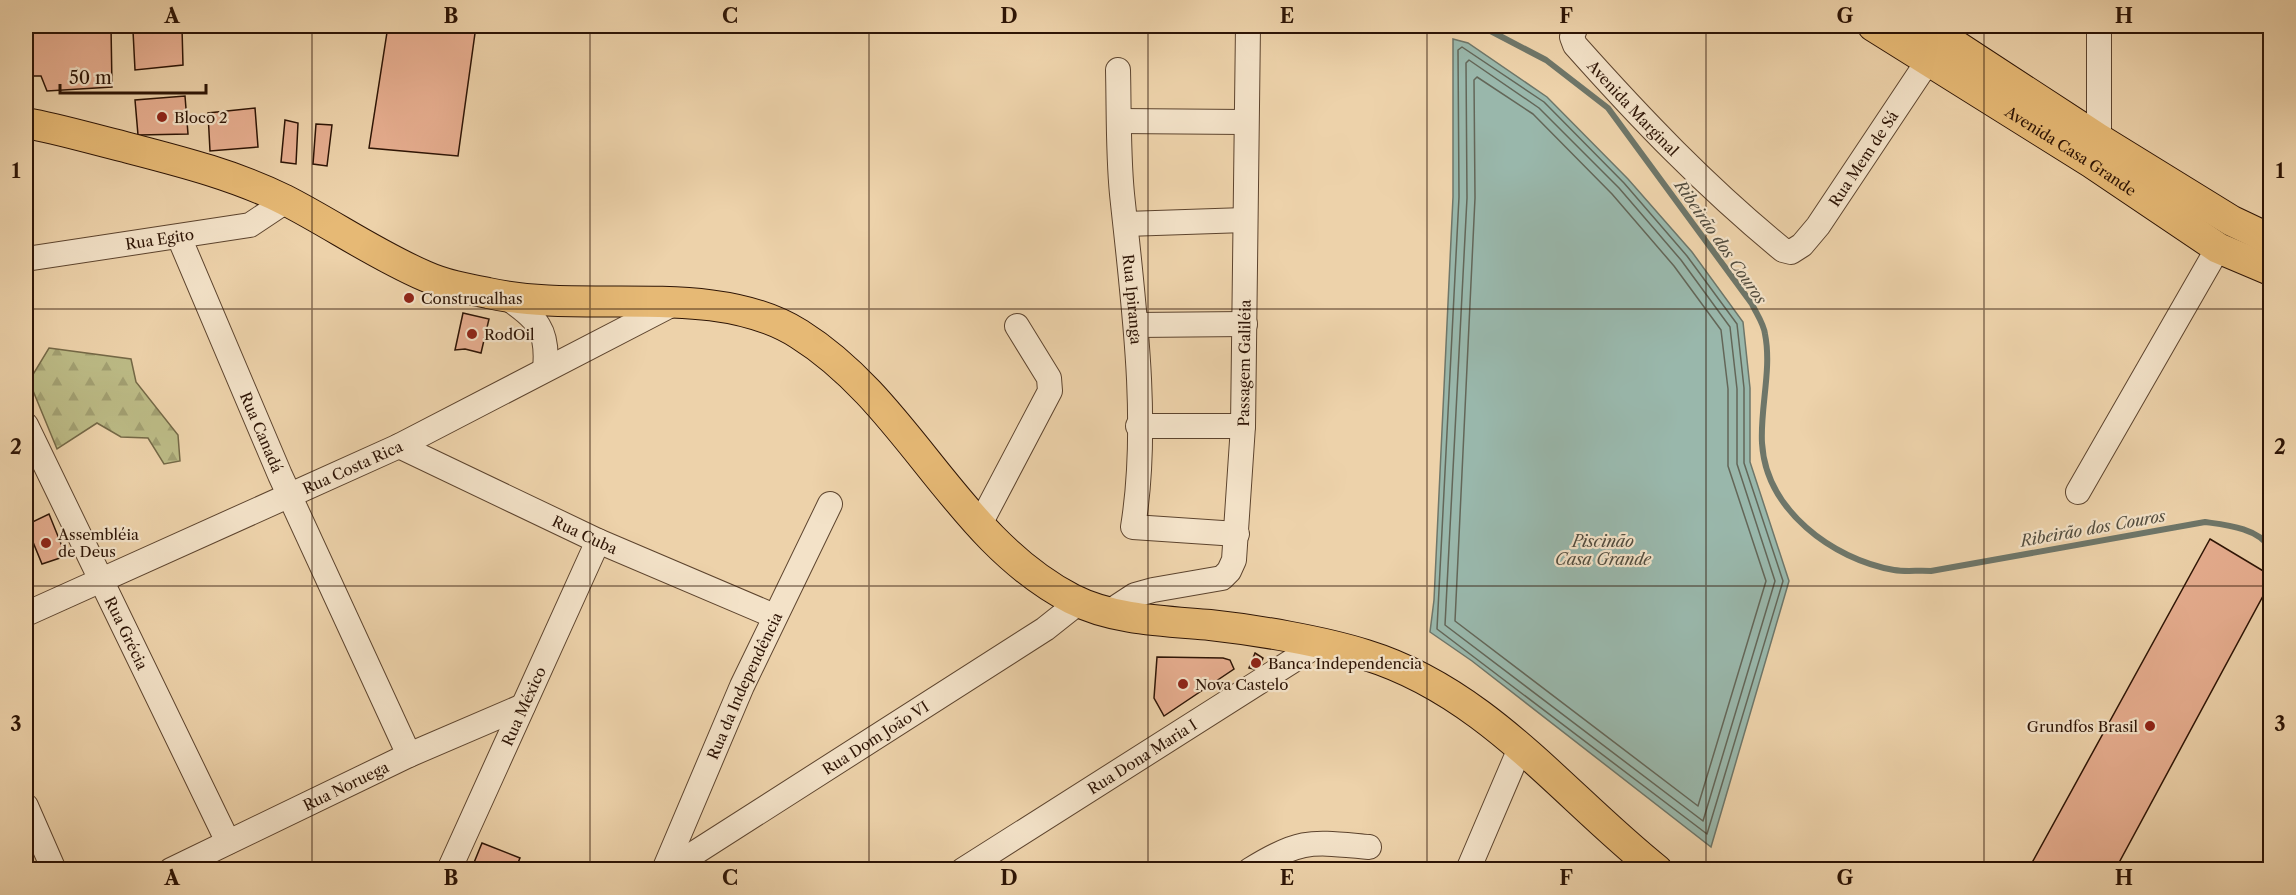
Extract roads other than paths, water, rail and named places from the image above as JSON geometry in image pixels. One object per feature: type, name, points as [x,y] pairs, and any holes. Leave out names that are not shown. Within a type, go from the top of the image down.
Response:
[{"type":"main road","name":"Avenida Casa Grande","points":[[1874,26],[1937,37],[2232,221],[2271,239]]},
{"type":"main road","name":"Avenida Casa Grande","points":[[1937,37],[2092,163],[2218,248],[2271,270]]},
{"type":"main road","points":[[26,123],[187,162],[286,201],[429,278],[506,297],[728,306],[765,315],[829,354],[864,384],[980,524],[1029,571],[1079,602],[1109,612],[1319,644],[1364,654],[1401,668],[1439,687],[1521,746],[1657,870]]},
{"type":"street","name":"Passagem Galiléia","points":[[1109,612],[1135,595],[1222,578],[1229,571],[1234,560],[1243,426],[1244,123],[1248,26]]},
{"type":"street","name":"Avenida Marginal","points":[[1576,26],[1572,37],[1575,45],[1680,160],[1737,213],[1783,250],[1791,252]]},
{"type":"street","points":[[2100,26],[2100,139]]},
{"type":"street","name":"Rua Mem de Sá","points":[[1791,252],[1802,245],[1818,226],[1937,37]]},
{"type":"street","name":"Rua Ipiranga","points":[[1118,70],[1126,224],[1136,324],[1138,426],[1137,493],[1133,527],[1237,534]]},
{"type":"street","points":[[1119,121],[1244,123]]},
{"type":"street","name":"Rua Egito","points":[[26,259],[250,225],[286,201]]},
{"type":"street","points":[[1126,224],[1245,220]]},
{"type":"street","name":"Rua Canadá","points":[[179,237],[290,496],[409,755]]},
{"type":"street","points":[[2078,492],[2218,248]]},
{"type":"street","points":[[506,297],[532,315],[542,329],[548,347],[545,369]]},
{"type":"street","name":"Rua Costa Rica","points":[[26,614],[399,446],[674,304]]},
{"type":"street","points":[[1136,324],[1245,324]]},
{"type":"street","points":[[980,524],[1050,392],[1049,378],[1017,326]]},
{"type":"street","name":"Rua Grécia","points":[[26,425],[228,842]]},
{"type":"street","points":[[1138,426],[1243,426]]},
{"type":"street","name":"Rua Cuba","points":[[399,446],[598,541],[774,616]]},
{"type":"street","name":"Rua da Independência","points":[[666,870],[774,616],[830,504]]},
{"type":"street","name":"Rua México","points":[[449,870],[598,541]]},
{"type":"street","name":"Rua Dom João VI","points":[[666,870],[1045,629],[1079,602]]},
{"type":"street","name":"Rua Dona Maria I","points":[[963,870],[1319,644]]},
{"type":"street","name":"Rua Noruega","points":[[171,870],[409,755],[523,706]]},
{"type":"street","points":[[1468,870],[1521,746]]},
{"type":"street","points":[[26,806],[54,870]]},
{"type":"street","points":[[1250,870],[1277,853],[1299,844],[1319,843],[1369,847]]},
{"type":"street","points":[[1288,870],[1299,844]]},
{"type":"water","name":"Piscinão Casa Grande","points":[[1453,39],[1468,43],[1547,97],[1628,179],[1692,252],[1743,322],[1750,388],[1750,462],[1789,581],[1711,847],[1472,661],[1430,632],[1434,600],[1453,197]]},
{"type":"waterway","name":"Ribeirão dos Couros","points":[[1481,26],[1546,60],[1608,108],[1752,304],[1763,326],[1767,347],[1762,430],[1766,467],[1776,490],[1789,510],[1806,528],[1826,543],[1871,564],[1908,571],[1931,571],[2205,522],[2232,526],[2250,532],[2265,541],[2270,548]]},
{"type":"place","name":"Bloco 2","points":[[162,117]]},
{"type":"place","name":"Construcalhas","points":[[409,298]]},
{"type":"place","name":"RodOil","points":[[472,334]]},
{"type":"place","name":"Assembléia de Deus","points":[[46,543]]},
{"type":"place","name":"Banca Independencia","points":[[1256,663]]},
{"type":"place","name":"Nova Castelo","points":[[1183,684]]},
{"type":"place","name":"Grundfos Brasil","points":[[2150,726]]}]
